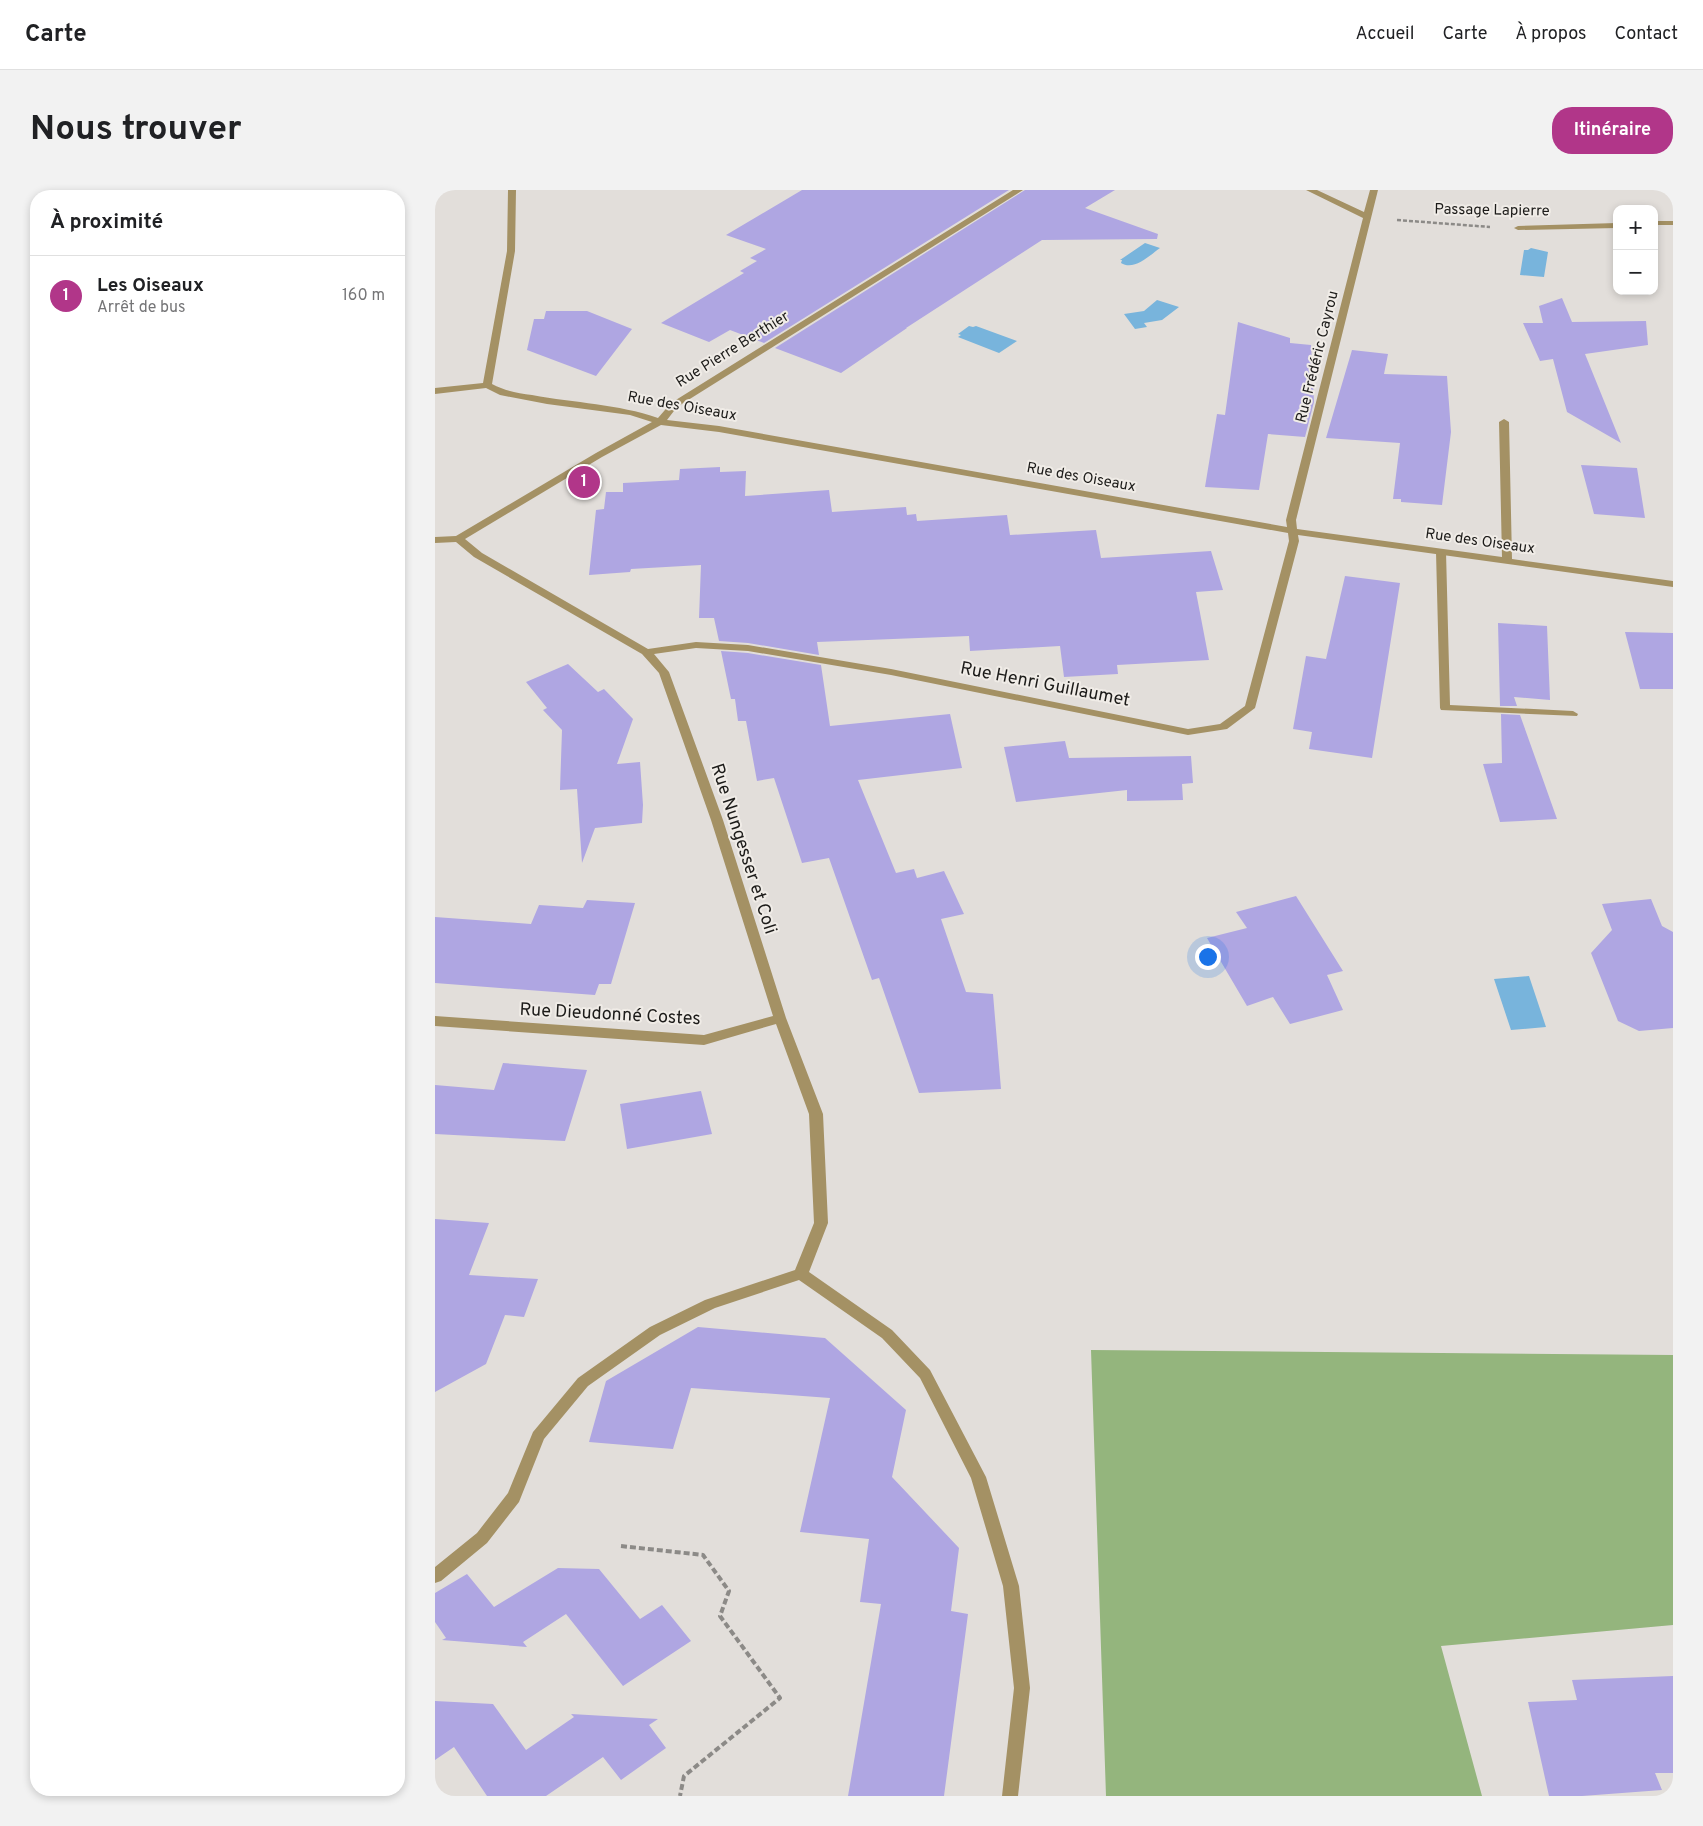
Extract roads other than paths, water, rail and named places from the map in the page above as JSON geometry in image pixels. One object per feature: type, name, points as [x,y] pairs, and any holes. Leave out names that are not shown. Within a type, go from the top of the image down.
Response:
[{"type":"street","points":[[487,385],[511,251],[512,190]]},
{"type":"street","name":"Rue Pierre Berthier","points":[[435,540],[458,539],[599,455],[660,422],[674,405],[1019,190]]},
{"type":"street","points":[[1310,190],[1368,217]]},
{"type":"street","name":"Rue Frédéric Cayrou","points":[[1292,531],[1291,520],[1374,190]]},
{"type":"street","points":[[1658,224],[1673,223]]},
{"type":"street","name":"Passage Lapierre","points":[[1518,228],[1613,225]]},
{"type":"street","name":"Rue des Oiseaux","points":[[435,391],[487,385],[500,392],[547,401],[632,412],[660,422],[719,429],[1292,531],[1673,584]]},
{"type":"street","points":[[1504,422],[1507,561]]},
{"type":"street","name":"Rue Henri Guillaumet","points":[[646,652],[696,644],[748,648],[891,672],[1188,732],[1223,727],[1250,708],[1294,541],[1292,531]]},
{"type":"street","name":"Rue Nungesser et Coli","points":[[458,539],[478,556],[646,652],[664,672],[717,820],[780,1018],[816,1114],[821,1223],[801,1274]]},
{"type":"street","points":[[1441,552],[1445,708],[1573,714]]},
{"type":"street","name":"Rue Dieudonné Costes","points":[[435,1021],[704,1040],[780,1018]]},
{"type":"street","points":[[435,1576],[482,1538],[514,1496],[537,1436],[583,1382],[655,1331],[709,1304],[801,1274],[887,1334],[925,1374],[978,1477],[1011,1586],[1021,1688],[1010,1796]]},
{"type":"water","points":[[1145,243],[1160,248],[1136,264],[1126,265],[1121,263],[1122,260],[1120,260]]},
{"type":"water","points":[[1531,248],[1548,252],[1544,277],[1520,275],[1524,250]]},
{"type":"water","points":[[1157,300],[1179,307],[1162,320],[1144,323],[1147,327],[1135,329],[1124,314],[1144,311]]},
{"type":"water","points":[[969,326],[976,326],[1017,341],[999,353],[958,337],[961,335],[958,334]]},
{"type":"water","points":[[1529,976],[1546,1027],[1511,1030],[1494,979]]},
{"type":"place","name":"Les Oiseaux","points":[[584,482]]}]
